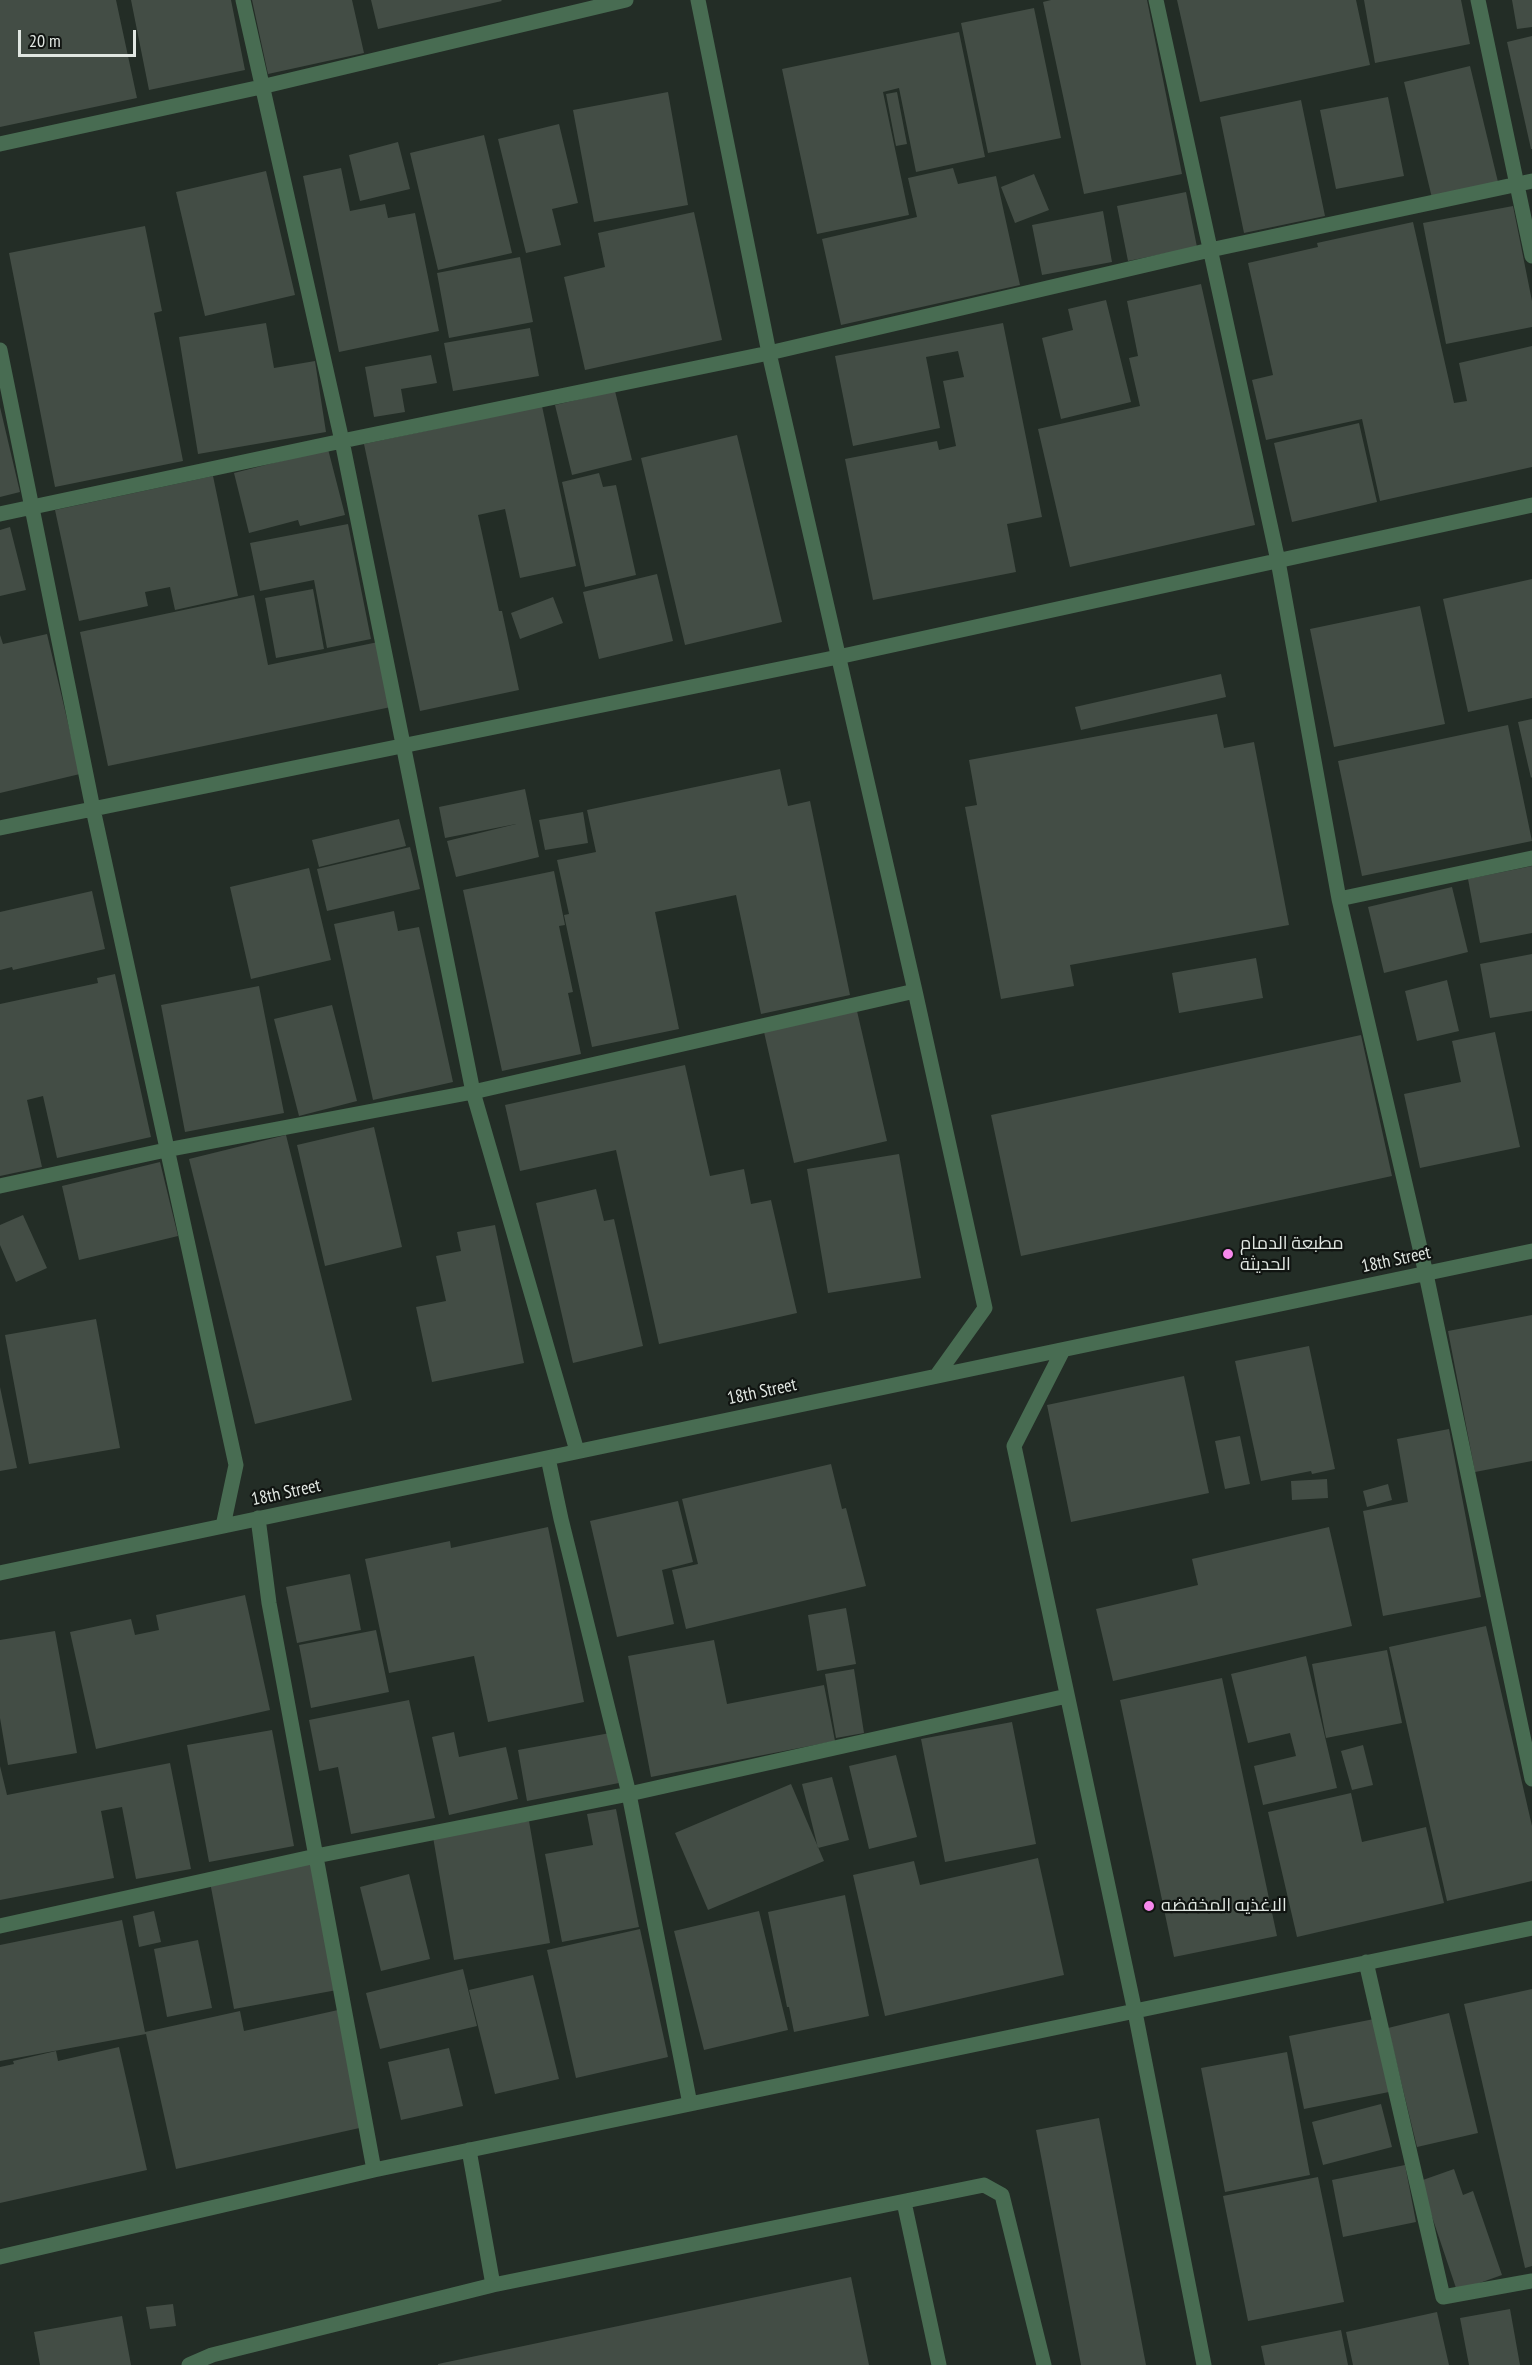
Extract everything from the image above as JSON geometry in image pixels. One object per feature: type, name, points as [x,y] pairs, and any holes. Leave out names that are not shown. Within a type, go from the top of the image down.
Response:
[{"type":"street","points":[[243,0],[342,441],[473,1092],[577,1451]]},
{"type":"street","points":[[0,144],[261,87],[626,0]]},
{"type":"street","points":[[698,0],[769,353],[985,1308],[937,1375]]},
{"type":"street","points":[[1156,0],[1278,561],[1339,899],[1426,1274],[1532,1779]]},
{"type":"street","points":[[1478,0],[1524,183],[1532,256]]},
{"type":"street","points":[[0,514],[769,353],[1210,250],[1524,183]]},
{"type":"street","points":[[0,350],[93,809],[236,1465],[223,1527]]},
{"type":"street","points":[[0,828],[838,657],[1532,505]]},
{"type":"street","points":[[1339,899],[1532,858]]},
{"type":"street","points":[[0,1186],[166,1150],[473,1092],[915,991]]},
{"type":"street","name":"18th Street","points":[[0,1573],[1532,1251]]},
{"type":"street","points":[[1063,1350],[1014,1446],[1135,2012],[1204,2365]]},
{"type":"street","points":[[549,1458],[561,1520],[628,1794],[690,2104]]},
{"type":"street","points":[[258,1518],[269,1603],[374,2170]]},
{"type":"street","points":[[0,1926],[316,1856],[628,1794],[1067,1696]]},
{"type":"street","points":[[0,2257],[374,2170],[1532,1928]]},
{"type":"street","points":[[1366,1962],[1443,2297],[1532,2281]]},
{"type":"street","points":[[469,2150],[493,2285]]},
{"type":"street","points":[[189,2365],[212,2355],[493,2285],[984,2185],[1002,2195],[1044,2365]]},
{"type":"street","points":[[904,2202],[939,2365]]},
{"type":"building","points":[[0,0],[116,0],[137,98],[0,127]]},
{"type":"building","points":[[131,0],[231,0],[245,70],[149,90]]},
{"type":"building","points":[[252,0],[352,0],[364,53],[268,74]]},
{"type":"building","points":[[371,0],[501,0],[502,1],[378,29]]},
{"type":"building","points":[[1051,0],[1147,0],[1182,174],[1084,194],[1043,2]]},
{"type":"building","points":[[1177,0],[1356,0],[1370,65],[1200,102]]},
{"type":"building","points":[[1364,0],[1461,0],[1470,44],[1375,63]]},
{"type":"building","points":[[1512,0],[1532,0],[1532,27],[1517,29]]},
{"type":"building","points":[[1034,8],[1061,138],[988,153],[961,23]]},
{"type":"building","points":[[959,32],[985,157],[916,172],[899,88],[883,92],[909,215],[817,234],[782,69]]},
{"type":"building","points":[[1532,36],[1532,149],[1531,149],[1507,42]]},
{"type":"building","points":[[1470,66],[1498,182],[1432,198],[1404,82]]},
{"type":"building","points":[[668,92],[688,205],[594,222],[573,110]]},
{"type":"building","points":[[897,92],[907,144],[896,146],[886,94]]},
{"type":"building","points":[[1388,97],[1404,176],[1336,189],[1320,110]]},
{"type":"building","points":[[1301,100],[1325,216],[1244,233],[1220,117]]},
{"type":"building","points":[[559,124],[578,203],[552,209],[561,245],[526,253],[498,139]]},
{"type":"building","points":[[484,135],[512,253],[438,270],[410,153]]},
{"type":"building","points":[[398,142],[410,189],[360,201],[349,155]]},
{"type":"building","points":[[341,168],[350,211],[385,204],[388,218],[415,213],[439,331],[339,352],[303,176]]},
{"type":"building","points":[[953,168],[958,184],[996,176],[1020,285],[841,325],[822,239],[917,217],[908,178]]},
{"type":"building","points":[[266,171],[295,295],[205,316],[176,192]]},
{"type":"building","points":[[1034,174],[1049,210],[1015,223],[1001,187]]},
{"type":"building","points":[[1186,192],[1197,247],[1128,261],[1117,206]]},
{"type":"building","points":[[1513,206],[1532,301],[1532,327],[1446,344],[1423,223]]},
{"type":"building","points":[[1103,211],[1112,262],[1042,275],[1032,225]]},
{"type":"building","points":[[694,212],[722,340],[585,370],[564,277],[605,267],[598,233]]},
{"type":"building","points":[[1413,222],[1454,403],[1467,401],[1459,363],[1532,346],[1532,467],[1380,501],[1362,419],[1266,440],[1252,380],[1273,375],[1248,263],[1318,247],[1317,243]]},
{"type":"building","points":[[145,226],[162,311],[154,313],[183,461],[55,487],[9,253]]},
{"type":"building","points":[[520,257],[533,322],[449,338],[437,273]]},
{"type":"building","points":[[1201,284],[1255,525],[1070,567],[1038,429],[1140,406],[1129,358],[1138,356],[1127,301]]},
{"type":"building","points":[[1106,300],[1131,402],[1061,419],[1042,338],[1073,330],[1068,309]]},
{"type":"building","points":[[266,323],[274,368],[315,361],[326,432],[198,454],[179,337]]},
{"type":"building","points":[[1003,323],[1042,517],[1007,524],[1016,572],[873,600],[845,459],[937,441],[939,450],[956,446],[943,381],[964,377],[958,351],[926,357],[940,428],[853,446],[835,356]]},
{"type":"building","points":[[530,328],[539,376],[453,391],[444,343]]},
{"type":"building","points":[[431,355],[437,383],[401,389],[405,412],[374,417],[365,367]]},
{"type":"building","points":[[615,391],[632,460],[572,475],[555,405]]},
{"type":"building","points":[[542,406],[576,566],[520,578],[505,509],[478,515],[519,690],[420,711],[364,444]]},
{"type":"building","points":[[0,407],[20,492],[0,497]]},
{"type":"building","points":[[1359,423],[1377,502],[1292,522],[1274,443]]},
{"type":"building","points":[[737,435],[782,622],[685,645],[641,458]]},
{"type":"building","points":[[328,449],[345,515],[300,526],[298,520],[249,533],[234,473]]},
{"type":"building","points":[[599,473],[603,487],[616,485],[636,575],[585,587],[562,482]]},
{"type":"building","points":[[213,476],[238,596],[175,610],[170,587],[145,592],[148,606],[79,621],[55,510]]},
{"type":"building","points":[[348,524],[371,639],[327,648],[314,580],[260,591],[250,543]]},
{"type":"building","points":[[10,527],[26,590],[0,596],[0,530]]},
{"type":"building","points":[[657,574],[673,641],[599,659],[583,592]]},
{"type":"building","points":[[1532,579],[1532,698],[1468,712],[1443,599]]},
{"type":"building","points":[[313,589],[324,649],[276,658],[265,598]]},
{"type":"building","points":[[254,595],[268,665],[378,642],[391,707],[108,766],[80,632]]},
{"type":"building","points":[[553,597],[563,623],[520,639],[511,613]]},
{"type":"building","points":[[1420,606],[1445,724],[1334,747],[1310,629]]},
{"type":"building","points":[[47,634],[80,774],[0,793],[0,635],[3,644]]},
{"type":"building","points":[[1221,674],[1226,697],[1081,730],[1075,707]]},
{"type":"building","points":[[1217,714],[1224,748],[1254,742],[1289,925],[1070,965],[1074,986],[1001,999],[965,807],[977,805],[969,760]]},
{"type":"building","points":[[1532,719],[1532,777],[1531,778],[1518,722]]},
{"type":"building","points":[[1508,725],[1532,841],[1362,876],[1338,761]]},
{"type":"building","points":[[780,769],[788,806],[810,801],[850,995],[761,1014],[736,895],[655,912],[679,1029],[592,1047],[564,915],[569,914],[557,860],[596,852],[587,810]]},
{"type":"building","points":[[525,789],[539,857],[456,877],[447,841],[516,824],[445,838],[439,807]]},
{"type":"building","points":[[583,812],[588,843],[545,850],[539,820]]},
{"type":"building","points":[[399,819],[406,846],[319,867],[312,840]]},
{"type":"building","points":[[410,847],[420,889],[327,911],[317,869]]},
{"type":"building","points":[[1532,866],[1532,933],[1480,943],[1468,879]]},
{"type":"building","points":[[309,868],[331,960],[251,979],[230,887]]},
{"type":"building","points":[[554,871],[565,925],[559,926],[573,992],[568,993],[581,1054],[502,1071],[463,890]]},
{"type":"building","points":[[1452,887],[1468,952],[1384,973],[1368,907]]},
{"type":"building","points":[[92,891],[105,949],[13,970],[12,967],[0,970],[0,912]]},
{"type":"building","points":[[394,911],[398,931],[419,927],[453,1082],[373,1100],[334,924]]},
{"type":"building","points":[[1532,954],[1532,1011],[1490,1018],[1480,964]]},
{"type":"building","points":[[1256,958],[1263,998],[1179,1013],[1172,973]]},
{"type":"building","points":[[115,974],[151,1137],[57,1158],[43,1096],[27,1100],[42,1167],[0,1176],[0,1004],[98,983],[97,978]]},
{"type":"building","points":[[1447,980],[1459,1031],[1417,1041],[1405,991]]},
{"type":"building","points":[[259,986],[284,1113],[185,1132],[161,1005]]},
{"type":"building","points":[[332,1005],[357,1101],[299,1116],[274,1019]]},
{"type":"building","points":[[857,1011],[887,1141],[794,1163],[764,1032]]},
{"type":"building","points":[[1495,1032],[1520,1147],[1420,1168],[1404,1094],[1461,1082],[1452,1041]]},
{"type":"building","points":[[1361,1035],[1392,1176],[1021,1256],[991,1115]]},
{"type":"building","points":[[685,1065],[710,1176],[744,1169],[751,1204],[771,1200],[797,1313],[659,1344],[616,1150],[520,1171],[505,1105]]},
{"type":"building","points":[[374,1127],[402,1247],[325,1266],[297,1145]]},
{"type":"building","points":[[286,1135],[352,1400],[255,1424],[189,1159]]},
{"type":"building","points":[[899,1154],[921,1278],[828,1293],[807,1169]]},
{"type":"building","points":[[160,1162],[178,1236],[79,1260],[62,1186]]},
{"type":"building","points":[[596,1189],[604,1221],[614,1219],[643,1346],[573,1363],[536,1203]]},
{"type":"building","points":[[23,1215],[47,1268],[16,1282],[0,1245],[0,1225]]},
{"type":"building","points":[[495,1225],[524,1363],[432,1382],[416,1307],[446,1301],[436,1256],[461,1251],[457,1232]]},
{"type":"building","points":[[1532,1315],[1532,1461],[1475,1472],[1448,1331]]},
{"type":"building","points":[[96,1319],[120,1448],[29,1464],[5,1335]]},
{"type":"building","points":[[1309,1346],[1335,1469],[1312,1474],[1311,1471],[1261,1481],[1235,1361]]},
{"type":"building","points":[[1184,1376],[1209,1493],[1071,1522],[1047,1405]]},
{"type":"building","points":[[0,1387],[17,1468],[0,1471]]},
{"type":"building","points":[[1449,1429],[1481,1597],[1383,1616],[1363,1511],[1408,1502],[1397,1439]]},
{"type":"building","points":[[1240,1436],[1250,1484],[1225,1489],[1215,1441]]},
{"type":"building","points":[[831,1464],[842,1509],[846,1508],[866,1586],[686,1629],[672,1570],[698,1564],[682,1499]]},
{"type":"building","points":[[1327,1479],[1328,1498],[1292,1500],[1291,1481]]},
{"type":"building","points":[[1388,1484],[1392,1500],[1367,1507],[1363,1491]]},
{"type":"building","points":[[678,1501],[693,1562],[662,1570],[674,1624],[617,1637],[590,1521]]},
{"type":"building","points":[[548,1527],[584,1702],[488,1722],[474,1656],[389,1673],[365,1559],[450,1541],[451,1548]]},
{"type":"building","points":[[1329,1527],[1352,1626],[1113,1681],[1096,1609],[1198,1585],[1192,1559]]},
{"type":"building","points":[[350,1574],[361,1630],[297,1643],[286,1587]]},
{"type":"building","points":[[245,1595],[270,1710],[96,1749],[70,1632],[131,1619],[135,1635],[159,1630],[156,1615]]},
{"type":"building","points":[[846,1608],[856,1664],[817,1671],[808,1615]]},
{"type":"building","points":[[1486,1626],[1532,1826],[1532,1881],[1447,1901],[1389,1647]]},
{"type":"building","points":[[376,1630],[389,1692],[311,1708],[299,1645]]},
{"type":"building","points":[[55,1631],[77,1753],[8,1765],[0,1718],[0,1640]]},
{"type":"building","points":[[714,1640],[727,1704],[824,1685],[835,1741],[651,1777],[628,1656]]},
{"type":"building","points":[[1387,1650],[1402,1723],[1326,1738],[1312,1664]]},
{"type":"building","points":[[1306,1656],[1337,1788],[1263,1805],[1254,1766],[1296,1756],[1290,1733],[1248,1743],[1231,1674]]},
{"type":"building","points":[[854,1669],[864,1733],[836,1738],[825,1674]]},
{"type":"building","points":[[1222,1678],[1277,1936],[1174,1957],[1120,1700]]},
{"type":"building","points":[[409,1700],[435,1818],[351,1834],[338,1767],[319,1771],[309,1720]]},
{"type":"building","points":[[1012,1722],[1036,1844],[945,1862],[921,1739]]},
{"type":"building","points":[[272,1730],[294,1846],[209,1862],[187,1745]]},
{"type":"building","points":[[454,1732],[459,1757],[506,1747],[518,1799],[449,1815],[432,1737]]},
{"type":"building","points":[[610,1733],[619,1783],[527,1801],[518,1750]]},
{"type":"building","points":[[1363,1745],[1373,1785],[1352,1790],[1341,1751]]},
{"type":"building","points":[[896,1755],[917,1837],[869,1849],[849,1766]]},
{"type":"building","points":[[170,1763],[191,1869],[136,1879],[122,1807],[101,1811],[114,1878],[0,1900],[0,1766],[7,1795]]},
{"type":"building","points":[[832,1777],[849,1840],[818,1848],[802,1784]]},
{"type":"building","points":[[791,1784],[824,1861],[708,1910],[675,1833]]},
{"type":"building","points":[[1351,1793],[1362,1842],[1426,1827],[1444,1903],[1297,1937],[1268,1812]]},
{"type":"building","points":[[616,1809],[639,1927],[562,1942],[545,1854],[593,1845],[587,1814]]},
{"type":"building","points":[[529,1821],[550,1943],[454,1960],[433,1837]]},
{"type":"building","points":[[1038,1858],[1064,1975],[885,2016],[853,1875],[914,1861],[920,1885]]},
{"type":"building","points":[[313,1863],[337,1990],[234,2009],[210,1882]]},
{"type":"building","points":[[409,1874],[430,1959],[381,1971],[360,1887]]},
{"type":"building","points":[[845,1895],[869,2016],[794,2032],[768,1912]]},
{"type":"building","points":[[154,1911],[161,1942],[139,1947],[133,1916]]},
{"type":"building","points":[[759,1911],[788,2030],[704,2050],[674,1931]]},
{"type":"building","points":[[122,1920],[145,2032],[240,2011],[244,2031],[338,2010],[364,2127],[176,2169],[146,2034],[0,2061],[0,1945]]},
{"type":"building","points":[[640,1929],[668,2057],[576,2078],[547,1950]]},
{"type":"building","points":[[198,1940],[212,2008],[167,2017],[154,1949]]},
{"type":"building","points":[[463,1969],[477,2026],[380,2049],[366,1993]]},
{"type":"building","points":[[533,1975],[559,2079],[495,2094],[469,1990]]},
{"type":"building","points":[[1532,1989],[1532,2266],[1525,2268],[1464,2004]]},
{"type":"building","points":[[1449,2013],[1478,2133],[1417,2147],[1388,2028]]},
{"type":"building","points":[[1374,2019],[1389,2092],[1304,2109],[1289,2036]]},
{"type":"building","points":[[119,2047],[147,2170],[0,2203],[0,2067],[14,2064],[13,2061],[56,2051],[58,2061]]},
{"type":"building","points":[[449,2048],[463,2106],[401,2120],[388,2062]]},
{"type":"building","points":[[1287,2052],[1310,2175],[1225,2192],[1201,2068]]},
{"type":"building","points":[[1381,2104],[1392,2147],[1323,2165],[1312,2122]]},
{"type":"building","points":[[1099,2118],[1146,2365],[1081,2365],[1036,2130]]},
{"type":"building","points":[[1405,2165],[1416,2222],[1343,2237],[1332,2180]]},
{"type":"building","points":[[1454,2169],[1463,2195],[1473,2191],[1502,2275],[1457,2291],[1420,2181]]},
{"type":"building","points":[[1318,2177],[1344,2302],[1248,2321],[1223,2196]]},
{"type":"building","points":[[851,2277],[869,2365],[438,2365],[438,2364]]},
{"type":"building","points":[[173,2304],[176,2326],[150,2329],[146,2307]]},
{"type":"building","points":[[1510,2309],[1520,2365],[1469,2365],[1460,2318]]},
{"type":"building","points":[[1437,2312],[1449,2365],[1353,2365],[1346,2332]]},
{"type":"building","points":[[122,2316],[131,2365],[40,2365],[34,2332]]},
{"type":"building","points":[[1341,2330],[1348,2365],[1265,2365],[1261,2346]]},
{"type":"place","name":"مطبعة الدمام الحديثة","points":[[1228,1254]]},
{"type":"place","name":"الاغذيه المخفضه","points":[[1149,1906]]}]
